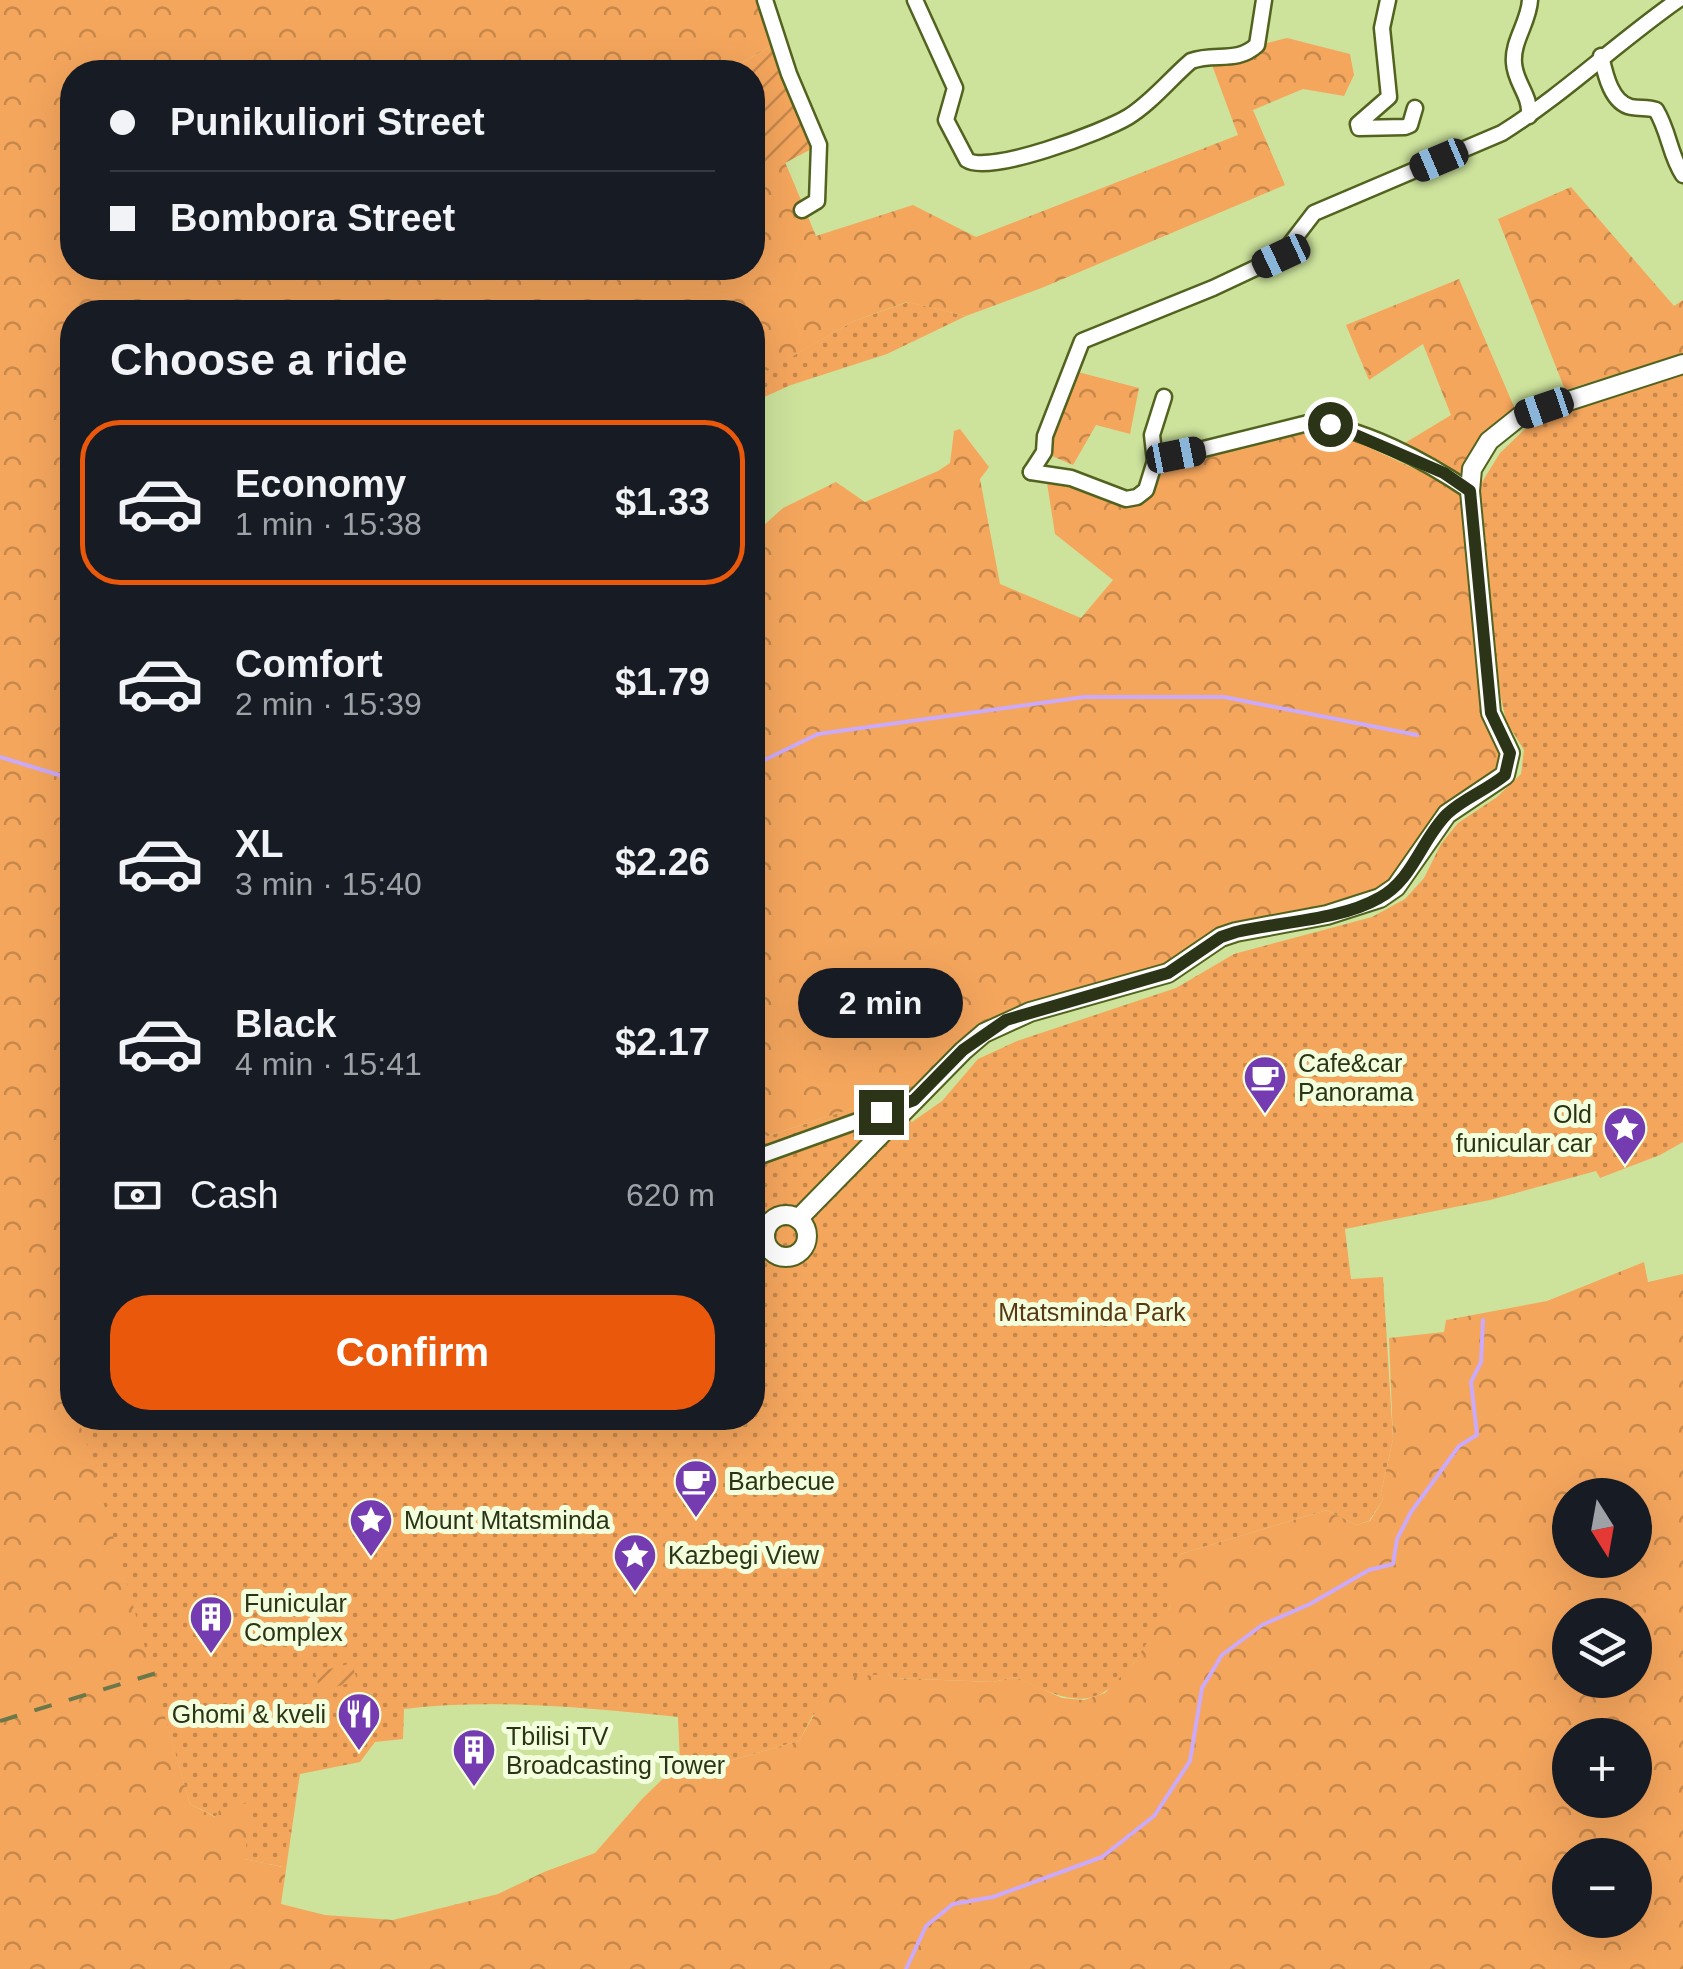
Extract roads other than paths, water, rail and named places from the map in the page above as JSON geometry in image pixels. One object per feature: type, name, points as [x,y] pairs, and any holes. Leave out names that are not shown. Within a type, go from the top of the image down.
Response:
[{"type":"street","points":[[765,0],[789,74],[819,144],[816,201],[802,210]]},
{"type":"street","points":[[916,0],[955,88],[946,114],[952,137],[967,160],[982,164],[1062,146],[1127,118],[1191,61],[1203,57],[1232,59],[1249,53],[1257,45],[1264,0]]},
{"type":"street","points":[[1388,0],[1382,28],[1388,97],[1358,124],[1359,128],[1405,127],[1410,125],[1415,108]]},
{"type":"street","points":[[1529,116],[1528,94],[1514,68],[1514,54],[1530,0]]},
{"type":"street","points":[[1164,397],[1152,435],[1155,460],[1146,490],[1131,500],[1071,478],[1029,470],[1044,452],[1044,436],[1082,342],[1281,256],[1314,213],[1502,134],[1678,0]]},
{"type":"street","points":[[1601,56],[1619,101],[1632,108],[1653,108],[1668,129],[1683,176]]},
{"type":"street","points":[[1668,129],[1683,119]]},
{"type":"street","points":[[798,1220],[963,1050],[1006,1020],[1168,973],[1221,937],[1327,914],[1380,898],[1396,886],[1448,814],[1505,775],[1510,753],[1491,713],[1470,491],[1472,469],[1489,441],[1519,416],[1683,364]]},
{"type":"street","points":[[1155,460],[1308,423],[1330,424],[1444,473],[1470,491]]},
{"type":"street","points":[[765,1153],[914,1100]]},
{"type":"waterway","points":[[765,760],[818,734],[1084,697],[1224,697],[1417,735]]},
{"type":"waterway","points":[[0,757],[60,775]]},
{"type":"waterway","points":[[906,1969],[926,1926],[953,1904],[993,1897],[1102,1857],[1154,1816],[1190,1761],[1202,1688],[1222,1655],[1262,1625],[1310,1604],[1369,1570],[1393,1564],[1397,1539],[1411,1512],[1459,1446],[1477,1435],[1471,1382],[1481,1362],[1483,1320]]},
{"type":"railway","points":[[0,1721],[163,1671]]},
{"type":"place","name":"Cafe&car Panorama","points":[[1265,1115]]},
{"type":"place","name":"Old funicular car","points":[[1625,1166]]},
{"type":"place","name":"Barbecue","points":[[696,1519]]},
{"type":"place","name":"Mount Mtatsminda","points":[[371,1558]]},
{"type":"place","name":"Kazbegi View","points":[[635,1593]]},
{"type":"place","name":"Funicular Complex","points":[[211,1655]]},
{"type":"place","name":"Ghomi & kveli","points":[[359,1752]]},
{"type":"place","name":"Tbilisi TV Broadcasting Tower","points":[[474,1788]]},
{"type":"park label","name":"Mtatsminda Park","points":[[1092,1312]]}]
